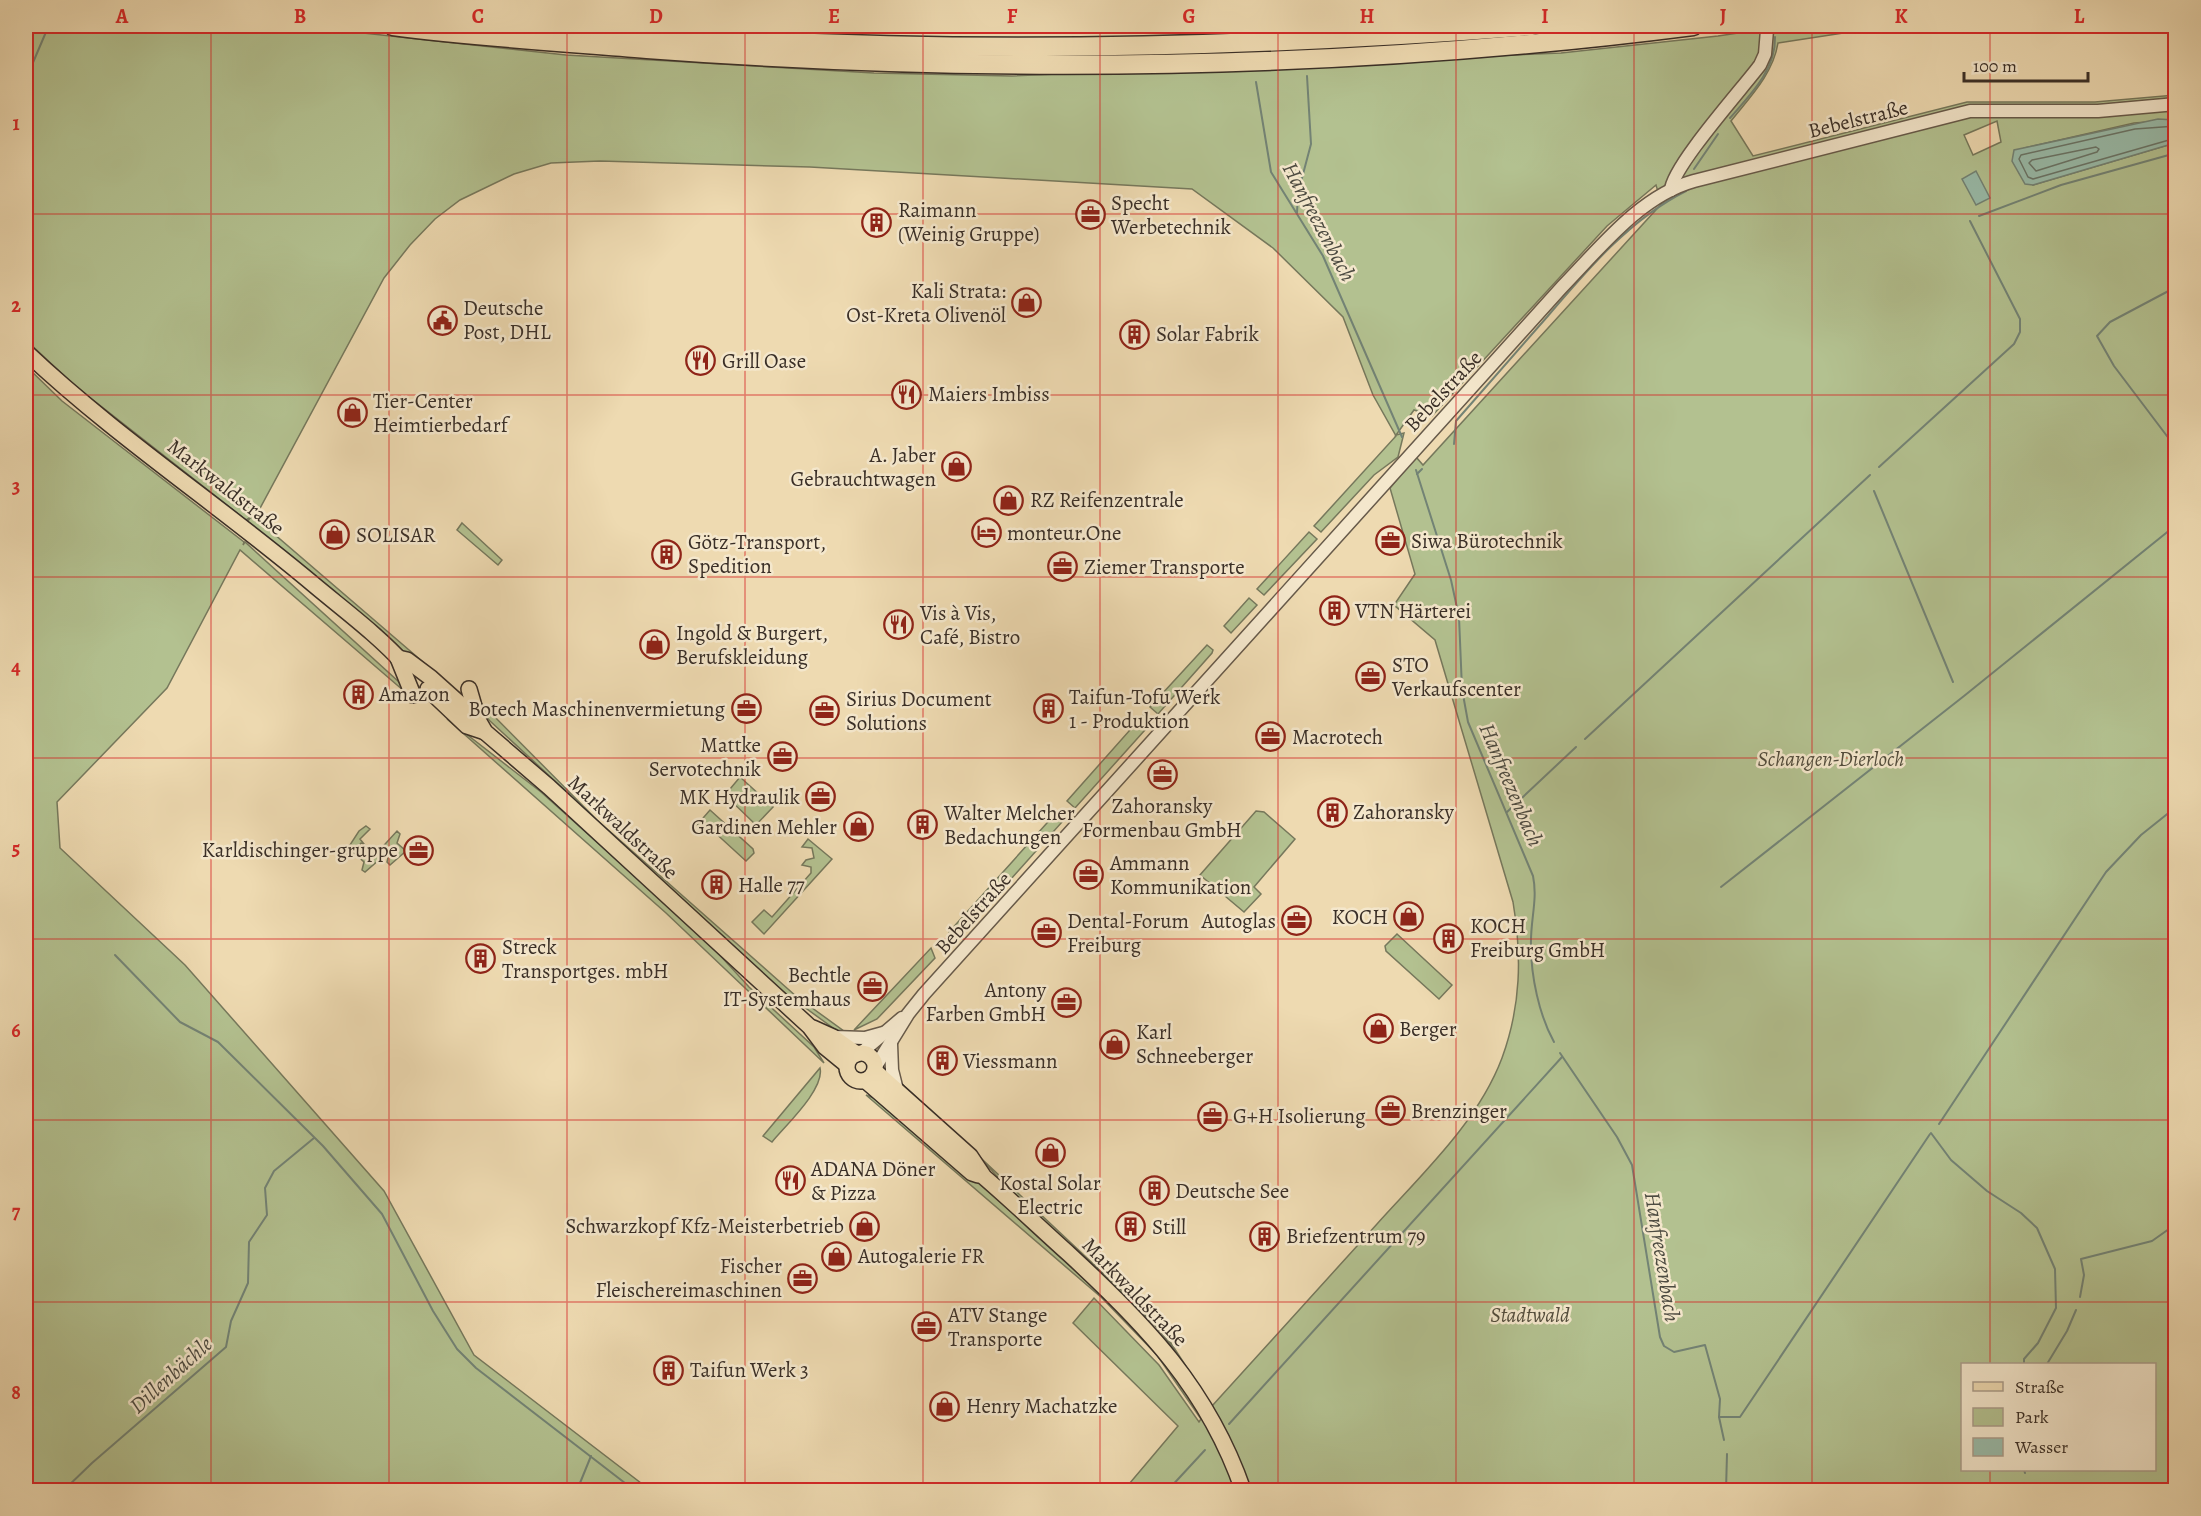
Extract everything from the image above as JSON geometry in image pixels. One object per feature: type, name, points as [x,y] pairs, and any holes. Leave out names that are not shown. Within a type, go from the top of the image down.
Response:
[{"type":"highway","points":[[393,26],[738,56],[974,63],[1153,63],[1404,53],[1693,26]]},
{"type":"highway","points":[[557,26],[839,44],[1151,46],[1401,36],[1532,26]]},
{"type":"main road","name":"Markwaldstraße","points":[[26,352],[82,402],[276,553],[398,658],[467,726],[482,726],[810,1027],[825,1047],[855,1057]]},
{"type":"main road","points":[[398,658],[413,695]]},
{"type":"main road","points":[[469,689],[482,726]]},
{"type":"main road","name":"Markwaldstraße","points":[[810,1027],[833,1037],[855,1057]]},
{"type":"main road","points":[[869,1055],[872,1073],[853,1079],[855,1057],[869,1055]]},
{"type":"main road","name":"Markwaldstraße","points":[[872,1073],[897,1090],[970,1156],[984,1177],[1118,1300],[1163,1348],[1191,1385],[1213,1421],[1242,1491]]},
{"type":"main road","name":"Markwaldstraße","points":[[872,1073],[972,1173],[984,1177]]},
{"type":"street","points":[[1671,190],[1671,182],[1683,164],[1760,65],[1765,54],[1767,30]]},
{"type":"street","name":"Bebelstraße","points":[[872,1073],[887,1039],[908,1014],[1562,287],[1643,208],[1685,183],[1970,111],[2098,111],[2175,105]]},
{"type":"street","points":[[1683,164],[1685,183]]},
{"type":"street","points":[[833,1037],[887,1039],[897,1090]]},
{"type":"street","name":"Bebelstraße","points":[[855,1057],[887,1039]]},
{"type":"green space","points":[[36,26],[299,26],[566,55],[874,73],[1012,76],[1561,53],[1718,36],[1785,26],[1889,26],[1778,43],[1766,75],[1731,121],[1753,156],[1967,102],[2095,102],[2175,95],[2175,120],[2134,123],[2024,148],[2033,185],[2175,143],[2175,1490],[1124,1490],[1178,1426],[1073,1323],[1094,1298],[1159,1365],[1199,1422],[1201,1419],[1157,1355],[1102,1298],[866,1095],[874,1098],[969,1175],[1179,1358],[1162,1333],[1148,1318],[1124,1300],[1034,1218],[987,1165],[905,1092],[901,1083],[1165,1334],[1212,1406],[1430,1166],[1479,1104],[1502,1058],[1516,1000],[1518,942],[1513,902],[1435,640],[1394,605],[1415,574],[1390,488],[1416,457],[1423,465],[1664,201],[1661,202],[1656,185],[1607,226],[1432,416],[1414,410],[1396,435],[1404,433],[1398,457],[1374,475],[1321,532],[1314,526],[1396,436],[1373,395],[1343,317],[1273,248],[1192,189],[810,167],[600,161],[551,163],[514,174],[460,200],[435,219],[410,245],[384,278],[258,512],[253,516],[430,668],[410,657],[247,522],[251,517],[246,520],[74,385],[26,340],[26,51]],"holes":[[[1997,121],[2001,142],[1973,155],[1964,135]]]},
{"type":"green space","points":[[805,26],[1354,26],[1177,32],[947,31]]},
{"type":"green space","points":[[26,366],[62,401],[244,542],[243,545],[245,542],[399,682],[404,691],[240,550],[167,688],[57,802],[60,848],[185,965],[384,1191],[474,1355],[650,1490],[26,1490]]},
{"type":"green space","points":[[462,523],[502,560],[498,565],[457,530]]},
{"type":"green space","points":[[1309,532],[1317,539],[1264,595],[1257,589]]},
{"type":"green space","points":[[1249,598],[1257,605],[1231,633],[1224,626]]},
{"type":"green space","points":[[1207,645],[1213,650],[1212,653],[1158,714],[1150,707]]},
{"type":"green space","points":[[478,700],[597,820],[797,997],[844,1031],[851,1032],[840,1033],[767,980],[597,828],[568,793],[490,721],[478,708]]},
{"type":"green space","points":[[1145,713],[1153,721],[1075,808],[1067,801]]},
{"type":"green space","points":[[447,719],[541,792],[706,940],[749,987],[814,1047],[824,1063],[666,913]]},
{"type":"green space","points":[[740,777],[773,807],[756,825],[725,795]]},
{"type":"green space","points":[[710,810],[753,849],[754,853],[746,861],[711,829],[707,834],[697,825]]},
{"type":"green space","points":[[1256,811],[1264,812],[1295,839],[1254,887],[1261,894],[1244,912],[1200,875]]},
{"type":"green space","points":[[1056,813],[1062,822],[959,937],[949,932]]},
{"type":"green space","points":[[366,826],[370,829],[360,839],[364,844],[361,843],[356,849],[367,858],[371,850],[376,854],[397,831],[400,834],[397,843],[406,851],[390,865],[387,862],[389,853],[387,853],[365,872],[362,870],[364,862],[353,852],[348,857],[346,851],[359,831]]},
{"type":"green space","points":[[808,839],[832,859],[764,934],[752,922],[764,910],[772,917],[811,873],[811,867],[802,865],[806,860],[814,858],[812,848],[802,847]]},
{"type":"green space","points":[[1397,934],[1452,985],[1439,999],[1386,951],[1385,946]]},
{"type":"green space","points":[[931,948],[935,958],[877,1019],[854,1030]]},
{"type":"green space","points":[[820,1068],[820,1077],[816,1086],[794,1117],[772,1142],[763,1136]]},
{"type":"water","points":[[2158,119],[2175,120],[2175,143],[2033,185],[2025,184],[2012,161],[2014,150]]},
{"type":"water","points":[[1976,171],[1990,198],[1976,205],[1962,179]]},
{"type":"waterway","points":[[26,79],[46,32]]},
{"type":"waterway","points":[[1730,118],[1753,91],[1766,71],[1774,49],[1775,37]]},
{"type":"waterway","points":[[1297,213],[1298,193],[1311,144],[1307,76]]},
{"type":"waterway","name":"Hanfreezenbach","points":[[1256,82],[1271,172],[1323,256],[1402,437]]},
{"type":"waterway","points":[[1694,169],[1718,134]]},
{"type":"waterway","points":[[1979,216],[2061,185],[2176,153]]},
{"type":"waterway","points":[[1454,444],[1456,421],[1578,281],[1628,231],[1646,216],[1686,191]]},
{"type":"waterway","points":[[1879,467],[2014,344],[2020,332],[2020,319],[1970,221]]},
{"type":"waterway","points":[[2176,287],[2110,322],[2097,336],[2114,366],[2176,448]]},
{"type":"waterway","name":"Hanfreezenbach","points":[[1417,474],[1422,469]]},
{"type":"waterway","name":"Hanfreezenbach","points":[[1416,470],[1451,580],[1459,617],[1462,689],[1468,722],[1533,876],[1535,894],[1531,937],[1532,970],[1540,1008],[1554,1042]]},
{"type":"waterway","points":[[1585,739],[1870,475]]},
{"type":"waterway","points":[[1874,491],[1953,682]]},
{"type":"waterway","points":[[1721,887],[1964,696],[2176,525]]},
{"type":"waterway","points":[[1507,812],[1576,747]]},
{"type":"waterway","points":[[1939,1124],[2106,872],[2141,835],[2176,807]]},
{"type":"waterway","points":[[115,955],[180,1022],[218,1042],[323,1146],[382,1214],[433,1311],[457,1349],[476,1368],[634,1490]]},
{"type":"waterway","name":"Hanfreezenbach","points":[[1560,1053],[1617,1137],[1632,1165],[1660,1337],[1664,1346],[1674,1352],[1705,1345],[1720,1399],[1719,1417],[1724,1440]]},
{"type":"waterway","points":[[1229,1424],[1562,1057]]},
{"type":"waterway","points":[[1931,1133],[1951,1160],[1987,1191],[2021,1213],[2037,1228],[2055,1269],[2056,1308],[2038,1343],[2024,1359],[2024,1363]]},
{"type":"waterway","points":[[1719,1417],[1740,1417],[1930,1134]]},
{"type":"waterway","name":"Dillenbächle","points":[[64,1490],[226,1347],[231,1321],[248,1283],[249,1242],[267,1215],[265,1188],[274,1171],[314,1138]]},
{"type":"waterway","points":[[2080,1297],[2084,1275],[2081,1259],[2152,1241],[2176,1224]]},
{"type":"waterway","points":[[2048,1363],[2067,1331],[2076,1310]]},
{"type":"waterway","points":[[1168,1490],[1205,1450]]},
{"type":"waterway","name":"Hanfreezenbach","points":[[1726,1490],[1727,1454]]},
{"type":"waterway","points":[[571,1490],[580,1483],[591,1456]]},
{"type":"railway","points":[[26,42],[32,26]]},
{"type":"place","name":"Specht Werbetechnik","points":[[1090,215]]},
{"type":"place","name":"Raimann (Weinig Gruppe)","points":[[877,222]]},
{"type":"place","name":"Kali Strata: Ost-Kreta Olivenöl","points":[[1027,303]]},
{"type":"place","name":"Deutsche Post, DHL","points":[[442,320]]},
{"type":"place","name":"Solar Fabrik","points":[[1135,334]]},
{"type":"place","name":"Grill Oase","points":[[701,361]]},
{"type":"place","name":"Maiers Imbiss","points":[[907,394]]},
{"type":"place","name":"Tier-Center Heimtierbedarf","points":[[352,413]]},
{"type":"place","name":"A. Jaber Gebrauchtwagen","points":[[957,467]]},
{"type":"place","name":"RZ Reifenzentrale","points":[[1009,500]]},
{"type":"place","name":"monteur.One","points":[[986,533]]},
{"type":"place","name":"SOLISAR","points":[[335,535]]},
{"type":"place","name":"Siwa Bürotechnik","points":[[1390,541]]},
{"type":"place","name":"Götz-Transport, Spedition","points":[[667,554]]},
{"type":"place","name":"Ziemer Transporte","points":[[1063,567]]},
{"type":"place","name":"VTN Härterei","points":[[1334,611]]},
{"type":"place","name":"Vis à Vis, Café, Bistro","points":[[899,625]]},
{"type":"place","name":"Ingold & Burgert, Berufskleidung","points":[[655,645]]},
{"type":"place","name":"STO Verkaufscenter","points":[[1371,677]]},
{"type":"place","name":"Amazon","points":[[358,694]]},
{"type":"place","name":"Botech Maschinenvermietung","points":[[746,709]]},
{"type":"place","name":"Taifun-Tofu Werk 1 - Produktion","points":[[1048,709]]},
{"type":"place","name":"Sirius Document Solutions","points":[[825,711]]},
{"type":"place","name":"Macrotech","points":[[1271,737]]},
{"type":"place","name":"Mattke Servotechnik","points":[[782,757]]},
{"type":"place","name":"Zahoransky Formenbau GmbH","points":[[1162,775]]},
{"type":"place","name":"MK Hydraulik","points":[[821,797]]},
{"type":"place","name":"Zahoransky","points":[[1332,812]]},
{"type":"place","name":"Walter Melcher Bedachungen","points":[[923,825]]},
{"type":"place","name":"Gardinen Mehler","points":[[858,827]]},
{"type":"place","name":"Karldischinger-gruppe","points":[[419,850]]},
{"type":"place","name":"Ammann Kommunikation","points":[[1089,875]]},
{"type":"place","name":"Halle 77","points":[[717,885]]},
{"type":"place","name":"KOCH","points":[[1409,917]]},
{"type":"place","name":"Autoglas","points":[[1297,921]]},
{"type":"place","name":"Dental-Forum Freiburg","points":[[1046,933]]},
{"type":"place","name":"KOCH Freiburg GmbH","points":[[1449,938]]},
{"type":"place","name":"Streck Transportges. mbH","points":[[481,959]]},
{"type":"place","name":"Bechtle IT-Systemhaus","points":[[872,987]]},
{"type":"place","name":"Antony Farben GmbH","points":[[1067,1002]]},
{"type":"place","name":"Berger","points":[[1378,1029]]},
{"type":"place","name":"Karl Schneeberger","points":[[1115,1044]]},
{"type":"place","name":"Viessmann","points":[[942,1061]]},
{"type":"place","name":"Brenzinger","points":[[1390,1111]]},
{"type":"place","name":"G+H Isolierung","points":[[1212,1116]]},
{"type":"place","name":"Kostal Solar Electric","points":[[1050,1152]]},
{"type":"place","name":"ADANA Döner & Pizza","points":[[790,1181]]},
{"type":"place","name":"Deutsche See","points":[[1154,1191]]},
{"type":"place","name":"Schwarzkopf Kfz-Meisterbetrieb","points":[[865,1226]]},
{"type":"place","name":"Still","points":[[1131,1227]]},
{"type":"place","name":"Briefzentrum 79","points":[[1265,1236]]},
{"type":"place","name":"Autogalerie FR","points":[[837,1256]]},
{"type":"place","name":"Fischer Fleischereimaschinen","points":[[803,1278]]},
{"type":"place","name":"ATV Stange Transporte","points":[[927,1327]]},
{"type":"place","name":"Taifun Werk 3","points":[[669,1370]]},
{"type":"place","name":"Henry Machatzke","points":[[945,1406]]},
{"type":"park label","name":"Schangen-Dierloch","points":[[1831,759]]},
{"type":"park label","name":"Stadtwald","points":[[1530,1315]]}]
